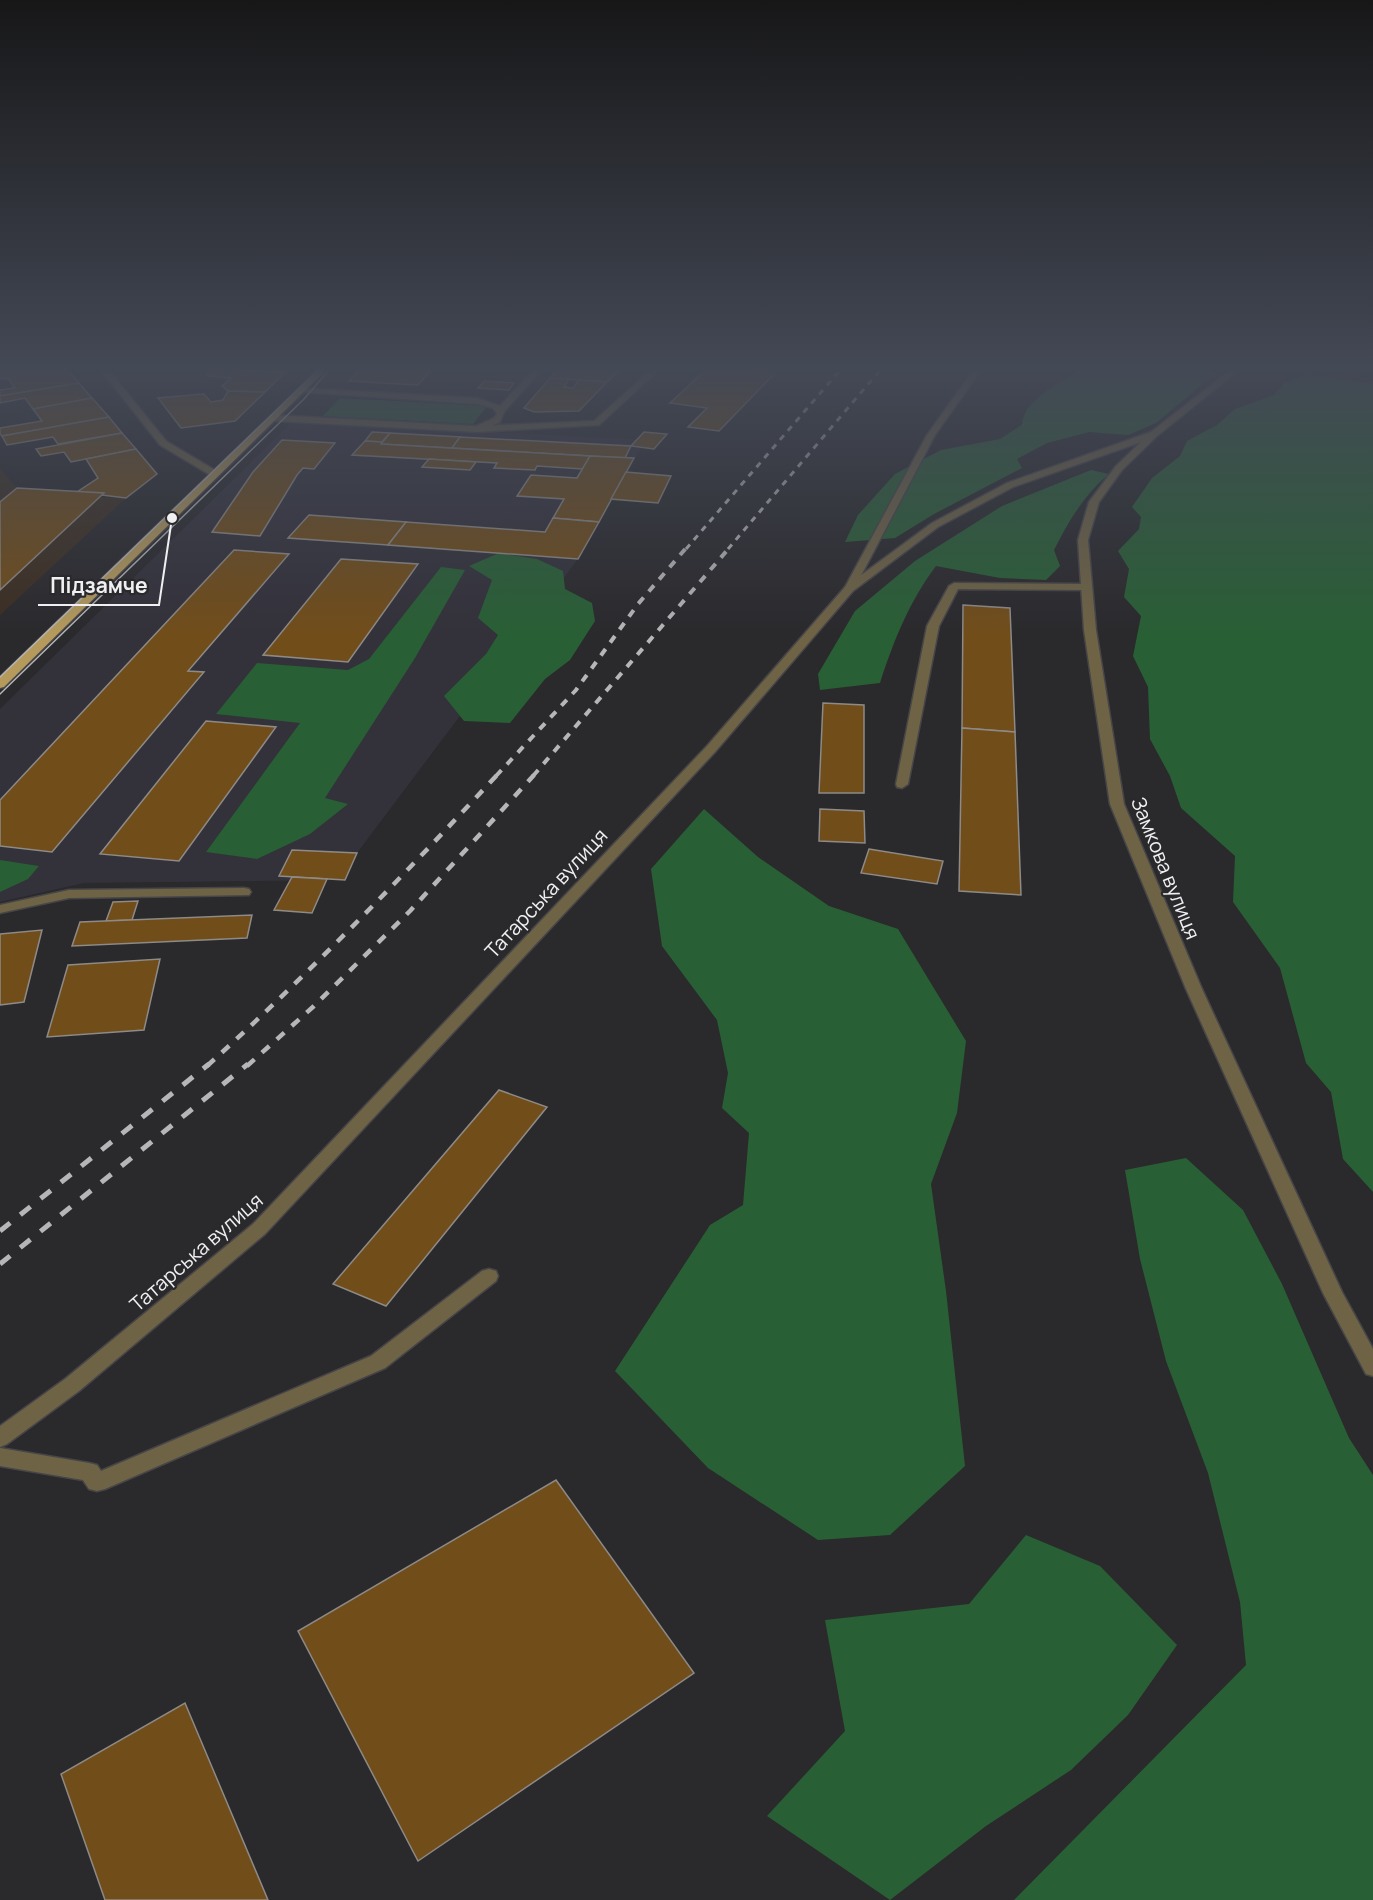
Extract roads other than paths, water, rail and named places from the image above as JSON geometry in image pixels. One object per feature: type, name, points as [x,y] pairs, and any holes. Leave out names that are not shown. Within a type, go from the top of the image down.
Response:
[{"type":"main road","points":[[0,684],[232,458]]},
{"type":"street","points":[[188,458],[215,474]]},
{"type":"street","points":[[849,589],[919,458]]},
{"type":"street","name":"Татарська вулиця","points":[[0,1438],[72,1385],[259,1229],[711,749],[849,589],[935,525],[1010,485],[1087,458]]},
{"type":"street","name":"Замкова вулиця","points":[[1130,458],[1119,468],[1094,502],[1083,540],[1084,587],[1117,804],[1194,989],[1333,1293],[1373,1368]]},
{"type":"street","points":[[902,784],[933,626],[954,586],[1084,587]]},
{"type":"street","points":[[0,909],[69,894],[244,891]]},
{"type":"street","points":[[0,1457],[89,1472],[97,1482],[378,1362],[489,1276]]},
{"type":"tram line","points":[[0,677],[227,458]]},
{"type":"tram line","points":[[0,694],[244,458]]},
{"type":"railway","points":[[686,549],[765,458]]},
{"type":"railway","points":[[728,549],[806,458]]},
{"type":"railway","points":[[496,776],[576,690],[638,604],[687,547]]},
{"type":"railway","points":[[533,776],[730,547]]},
{"type":"railway","points":[[207,1066],[355,924],[497,775]]},
{"type":"railway","points":[[247,1066],[314,1006],[410,911],[534,775]]},
{"type":"railway","points":[[0,1231],[209,1064]]},
{"type":"railway","points":[[0,1264],[248,1064]]},
{"type":"place","name":"Підзамче","points":[[172,518]]}]
